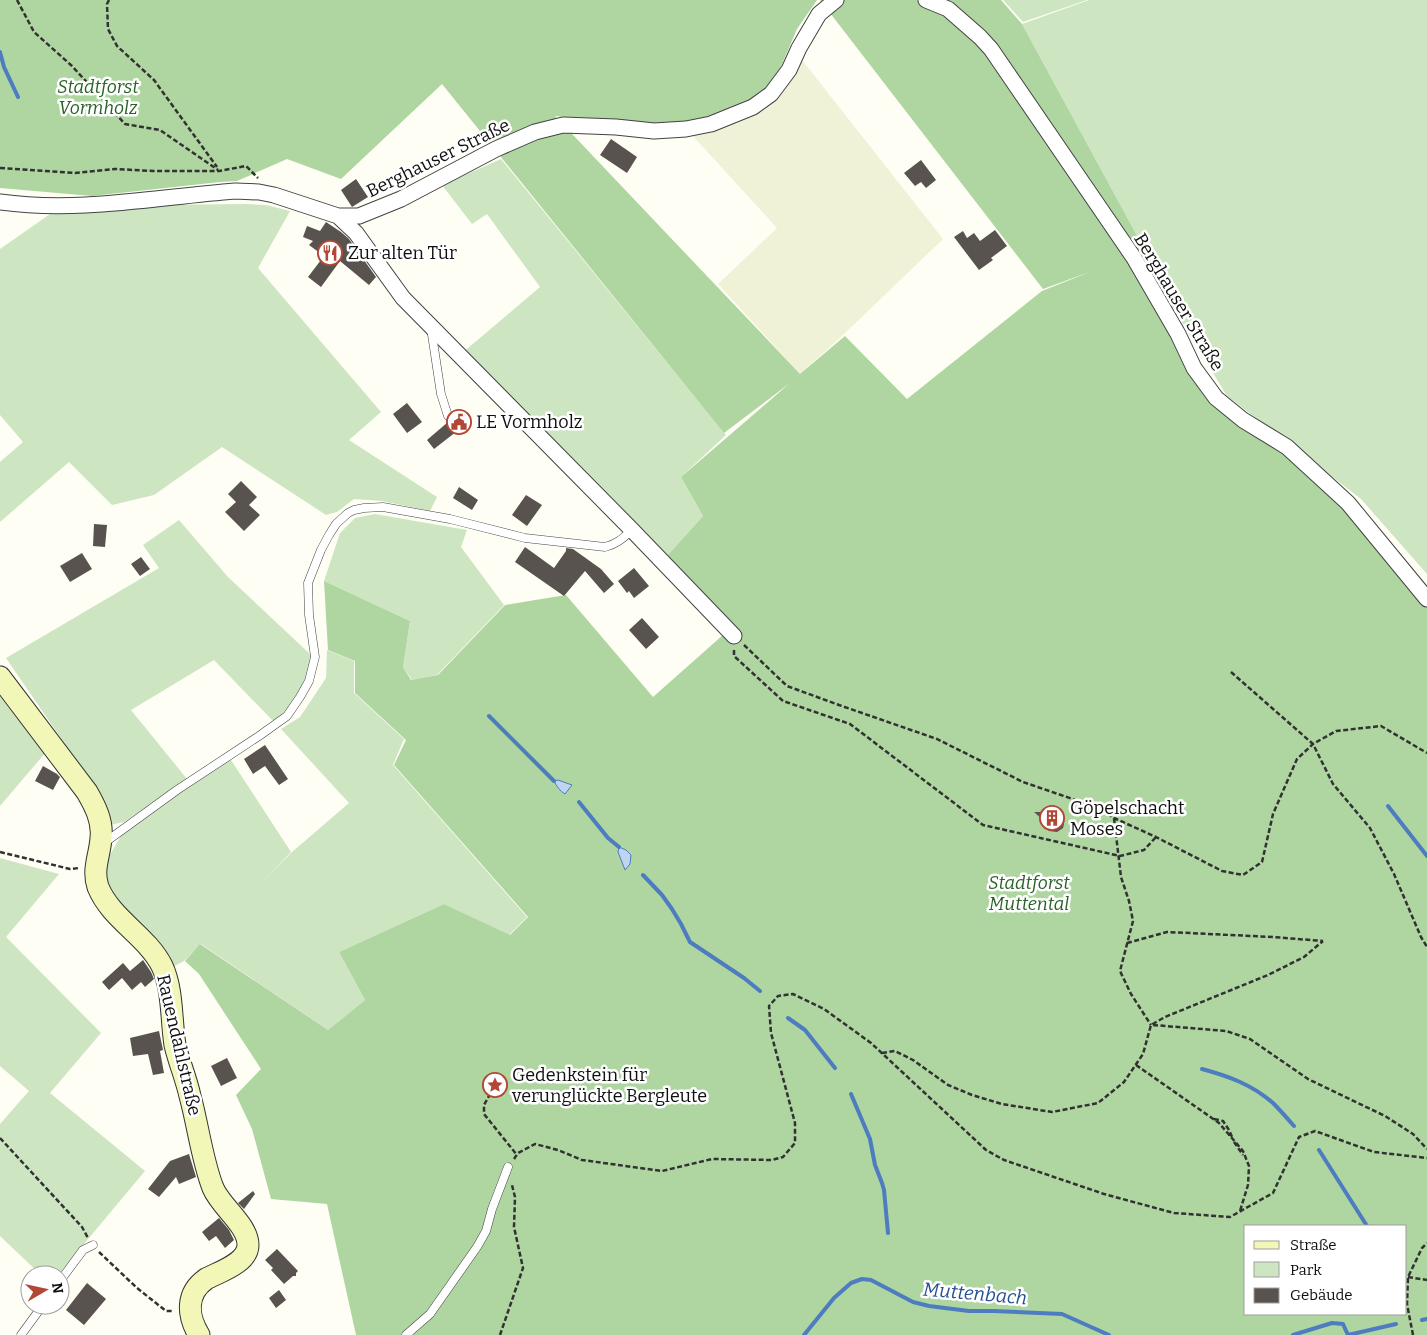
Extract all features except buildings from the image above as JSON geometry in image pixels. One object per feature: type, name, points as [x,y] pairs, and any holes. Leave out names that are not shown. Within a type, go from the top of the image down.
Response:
[{"type":"street","name":"Berghauser Straße","points":[[0,202],[19,205],[51,206],[95,204],[235,191],[274,195],[338,216],[359,216],[410,194],[496,149],[535,132],[563,125],[654,131],[686,129],[711,124],[754,107],[771,94],[789,70],[799,48],[819,14],[836,0]]},
{"type":"street","name":"Berghauser Straße","points":[[926,0],[948,9],[991,49],[1134,258],[1178,334],[1194,368],[1216,398],[1243,420],[1287,447],[1348,503],[1427,599]]},
{"type":"street","points":[[338,216],[356,233],[403,298],[734,636]]},
{"type":"street","name":"Rauendahlstraße","points":[[0,677],[87,792],[98,815],[101,827],[100,846],[95,867],[98,887],[113,910],[150,949],[163,970],[169,992],[176,1046],[190,1094],[209,1176],[219,1199],[242,1227],[247,1237],[247,1250],[242,1260],[206,1279],[195,1289],[192,1295],[190,1312],[199,1335]]},
{"type":"lane","points":[[431,326],[441,394],[448,416]]},
{"type":"lane","points":[[100,846],[177,790],[287,716],[310,681],[315,657],[309,616],[308,582],[329,535],[336,524],[348,513],[364,508],[383,507],[450,519],[525,538],[605,547],[614,545],[622,540],[632,530]]},
{"type":"lane","points":[[406,1335],[430,1314],[477,1247],[486,1231],[508,1167]]},
{"type":"lane","points":[[70,1268],[83,1250],[93,1245]]},
{"type":"lane","points":[[21,1335],[36,1315]]},
{"type":"path","points":[[17,0],[34,32],[72,66],[125,124],[160,130],[219,171]]},
{"type":"path","points":[[108,0],[108,29],[117,46],[154,80],[219,171]]},
{"type":"path","points":[[0,168],[75,173],[114,169],[219,171],[246,166],[263,183],[258,192]]},
{"type":"path","points":[[734,636],[787,686],[937,739],[1024,782],[1096,807],[1114,818],[1222,871],[1243,875],[1262,862],[1273,814],[1297,759],[1313,744],[1336,731],[1381,726],[1427,753]]},
{"type":"path","points":[[734,636],[734,656],[782,701],[850,724],[983,825],[1120,856],[1144,850],[1156,837]]},
{"type":"path","points":[[1232,672],[1313,744],[1333,784],[1370,828],[1394,874],[1427,947]]},
{"type":"path","points":[[1114,818],[1121,877],[1133,921],[1120,971],[1131,994],[1152,1025]]},
{"type":"path","points":[[0,852],[70,868],[95,867]]},
{"type":"path","points":[[882,1053],[895,1051],[913,1060],[948,1085],[1002,1104],[1052,1112],[1098,1103],[1124,1082],[1144,1054],[1152,1025],[1165,1017],[1268,975],[1304,957],[1323,941],[1167,932],[1127,943]]},
{"type":"path","points":[[500,1335],[523,1268],[514,1227],[515,1197],[508,1167],[518,1153],[535,1144],[558,1150],[582,1160],[662,1171],[712,1159],[772,1160],[782,1157],[795,1143],[795,1123],[771,1032],[769,1006],[778,996],[793,994],[824,1009],[882,1053],[986,1150],[1004,1160],[1104,1194],[1174,1213],[1230,1217],[1273,1193],[1299,1137],[1315,1131],[1374,1152],[1427,1158]]},
{"type":"path","points":[[1152,1025],[1226,1031],[1250,1039],[1308,1079],[1385,1116],[1413,1134],[1427,1149]]},
{"type":"path","points":[[1136,1065],[1219,1123],[1243,1151],[1249,1166],[1248,1185],[1240,1212]]},
{"type":"path","points":[[494,1087],[484,1106],[484,1114],[517,1155]]},
{"type":"path","points":[[1413,1335],[1407,1304],[1408,1276],[1422,1248],[1427,1243]]},
{"type":"path","points":[[1408,1276],[1427,1280]]},
{"type":"green space","name":"Stadtforst Muttental","points":[[0,0],[817,0],[797,29],[774,83],[746,106],[689,123],[675,124],[555,116],[800,374],[845,336],[907,399],[1042,291],[1092,271],[1043,289],[820,0],[1001,0],[1022,24],[1141,243],[1127,258],[1174,335],[1211,405],[1286,451],[1343,508],[1427,607],[1427,1335],[356,1335],[327,1204],[271,1199],[252,1129],[236,1095],[261,1069],[199,974],[185,961],[200,944],[328,1030],[365,1000],[339,952],[444,904],[510,935],[528,917],[394,765],[406,740],[355,693],[355,661],[328,650],[324,581],[410,621],[403,667],[411,680],[438,675],[505,605],[566,595],[653,697],[732,627],[667,556],[703,516],[681,477],[790,383],[724,433],[442,84],[341,179],[287,159],[237,181],[92,196],[0,188]]},
{"type":"green space","points":[[1003,0],[1087,0],[1023,22]]},
{"type":"green space","points":[[1089,0],[1427,0],[1427,574],[1361,499],[1227,396],[1137,248],[1141,243],[1022,24]]},
{"type":"green space","points":[[802,60],[943,239],[800,374],[718,284],[777,228],[692,135],[739,121],[772,101]]},
{"type":"green space","points":[[501,159],[726,435],[681,477],[703,516],[667,556],[461,354],[540,287],[487,214],[472,224],[442,185]]},
{"type":"green space","points":[[159,205],[266,205],[290,211],[258,268],[381,412],[349,440],[437,497],[430,511],[382,501],[354,499],[337,512],[326,515],[222,447],[154,495],[112,505],[69,462],[0,522],[0,462],[23,442],[0,415],[0,249],[50,214]]},
{"type":"green space","points":[[375,514],[467,530],[461,547],[504,605],[437,675],[412,680],[403,667],[410,621],[324,581],[340,533],[355,518]]},
{"type":"green space","points":[[179,520],[228,577],[311,655],[313,677],[275,723],[214,660],[131,710],[187,779],[124,822],[110,825],[101,799],[87,773],[73,756],[6,658],[159,568],[143,545]]},
{"type":"green space","points":[[327,650],[354,661],[354,693],[404,739],[393,765],[527,917],[509,935],[444,904],[339,952],[365,1000],[328,1030],[201,944],[184,961],[173,967],[114,894],[106,881],[104,865],[122,834],[229,757],[291,852],[265,879],[292,852],[349,803],[281,729],[300,717],[326,678]]},
{"type":"green space","points":[[0,690],[46,752],[0,806]]},
{"type":"green space","points":[[0,858],[59,874],[6,937],[101,1033],[50,1093],[145,1171],[66,1265],[30,1265],[0,1236],[0,1124],[29,1091],[0,1066]]},
{"type":"water","points":[[558,780],[572,785],[565,794],[554,781]]},
{"type":"water","points":[[619,847],[631,855],[630,864],[625,870],[618,852]]},
{"type":"waterway","points":[[0,52],[4,67],[18,97]]},
{"type":"waterway","points":[[489,716],[554,781]]},
{"type":"waterway","points":[[579,802],[608,838],[619,847]]},
{"type":"waterway","points":[[1388,806],[1427,856]]},
{"type":"waterway","points":[[643,875],[672,909],[690,942],[760,991]]},
{"type":"waterway","points":[[788,1018],[805,1030],[835,1068]]},
{"type":"waterway","points":[[1202,1069],[1230,1078],[1265,1096],[1294,1126]]},
{"type":"waterway","points":[[851,1094],[870,1139],[875,1165],[884,1190],[888,1233]]},
{"type":"waterway","points":[[1319,1150],[1366,1225]]},
{"type":"waterway","name":"Muttenbach","points":[[804,1335],[834,1298],[851,1283],[862,1279],[871,1280],[913,1302],[929,1306],[969,1311],[1062,1314],[1109,1335]]},
{"type":"waterway","name":"Muttenbach","points":[[1422,1320],[1427,1319]]},
{"type":"waterway","name":"Muttenbach","points":[[1293,1335],[1332,1323],[1343,1324],[1348,1335],[1396,1324]]},
{"type":"place","name":"Zur alten Tür","points":[[330,253]]},
{"type":"place","name":"LE Vormholz","points":[[459,422]]},
{"type":"place","name":"Göpelschacht Moses","points":[[1052,818]]},
{"type":"place","name":"Gedenkstein für verunglückte Bergleute","points":[[495,1085]]},
{"type":"park label","name":"Stadtforst Vormholz","points":[[98,97]]}]
